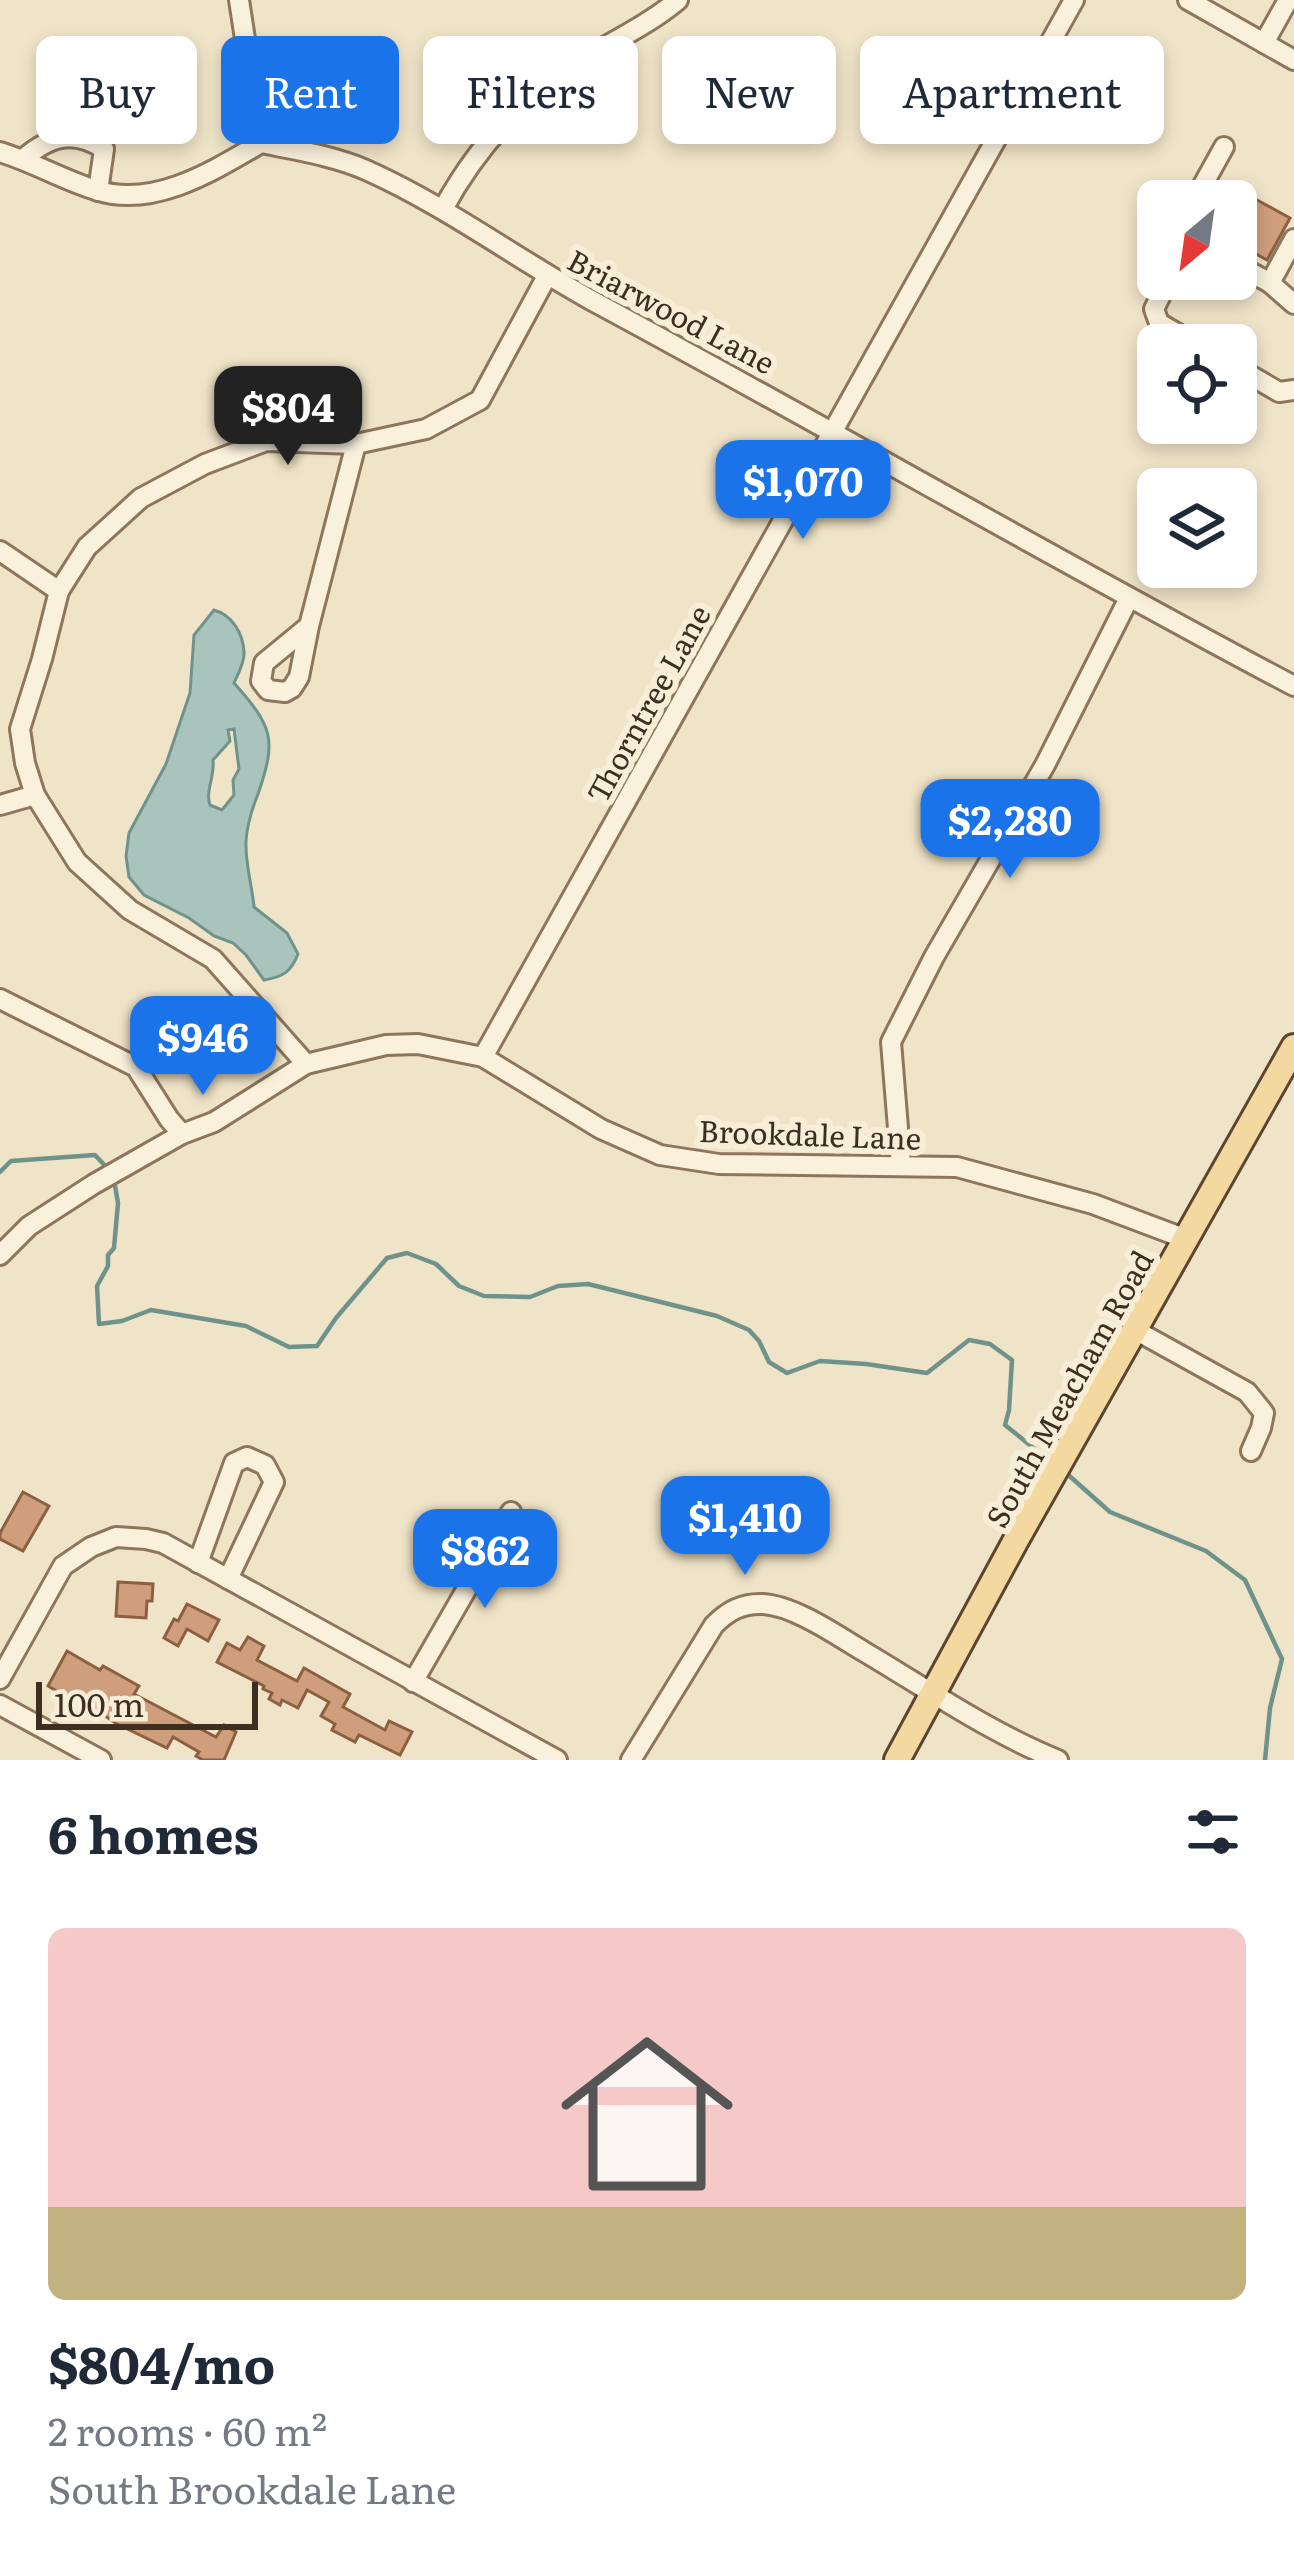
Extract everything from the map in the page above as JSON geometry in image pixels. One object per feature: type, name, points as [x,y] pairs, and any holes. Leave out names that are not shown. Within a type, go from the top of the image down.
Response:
[{"type":"main road","name":"South Meacham Road","points":[[897,1760],[1294,1047]]},
{"type":"street","points":[[239,0],[245,36]]},
{"type":"street","points":[[443,209],[464,170],[496,130],[559,75],[678,0]]},
{"type":"street","name":"Thorntree Lane","points":[[483,1057],[1074,0]]},
{"type":"street","points":[[1197,2],[1294,60]]},
{"type":"street","points":[[1264,43],[1286,9]]},
{"type":"street","points":[[1286,9],[1294,31]]},
{"type":"street","points":[[22,159],[38,146],[67,136],[88,139],[104,149],[98,191]]},
{"type":"street","points":[[0,152],[98,191],[133,197],[203,176],[259,144]]},
{"type":"street","name":"Briarwood Lane","points":[[265,144],[362,168],[443,209],[547,276],[1294,686]]},
{"type":"street","points":[[1205,180],[1223,146]]},
{"type":"street","points":[[1270,283],[1294,239]]},
{"type":"street","points":[[306,1064],[213,958],[130,910],[77,862],[35,795],[20,729],[58,591],[87,547],[141,497],[205,464],[266,441],[356,444],[426,429],[480,400],[547,276]]},
{"type":"street","points":[[1257,276],[1294,304]]},
{"type":"street","points":[[1257,379],[1279,392],[1294,390]]},
{"type":"street","points":[[309,626],[356,444]]},
{"type":"street","points":[[0,551],[58,591]]},
{"type":"street","points":[[902,1165],[891,1042],[934,957],[1045,765],[1129,598]]},
{"type":"street","points":[[0,805],[35,795]]},
{"type":"street","points":[[0,999],[136,1067],[182,1134]]},
{"type":"street","name":"Brookdale Lane","points":[[0,1255],[29,1226],[94,1184],[182,1134],[214,1122],[306,1064],[386,1045],[418,1044],[483,1057],[601,1130],[660,1155],[718,1164],[956,1167],[1093,1204],[1186,1239]]},
{"type":"street","points":[[1135,1330],[1255,1399],[1264,1413],[1251,1450]]},
{"type":"street","points":[[197,1562],[234,1463],[247,1457],[265,1465],[274,1482],[228,1579]]},
{"type":"street","points":[[413,1682],[511,1512]]},
{"type":"street","points":[[0,1678],[63,1566],[91,1547],[116,1538],[163,1544],[557,1760]]},
{"type":"street","points":[[766,1604],[770,1582]]},
{"type":"street","points":[[631,1760],[714,1625],[730,1610],[766,1604],[823,1627],[1000,1734],[1058,1760]]},
{"type":"street","points":[[0,1705],[101,1760]]},
{"type":"water","points":[[214,610],[235,626],[244,656],[234,683],[257,711],[268,734],[268,760],[247,829],[248,866],[254,907],[287,933],[298,954],[289,969],[271,979],[264,980],[233,943],[144,895],[129,877],[129,833],[166,764],[190,693],[194,635]],"holes":[[[234,729],[239,769],[233,780],[234,795],[222,810],[210,805],[213,760],[230,741],[228,730]]]},
{"type":"building","points":[[1257,200],[1290,218],[1267,260],[1257,255]]},
{"type":"building","points":[[23,1492],[49,1506],[23,1551],[0,1539],[0,1533]]},
{"type":"building","points":[[118,1582],[153,1584],[146,1618],[116,1616]]},
{"type":"building","points":[[187,1604],[219,1620],[208,1641],[187,1629],[178,1646],[164,1638]]},
{"type":"building","points":[[248,1637],[264,1646],[257,1660],[297,1681],[304,1668],[350,1694],[343,1707],[385,1730],[389,1721],[412,1732],[400,1755],[359,1735],[355,1742],[332,1730],[335,1724],[321,1716],[329,1702],[307,1690],[298,1708],[282,1700],[280,1705],[269,1699],[272,1693],[264,1686],[217,1662],[227,1643],[240,1650]]},
{"type":"building","points":[[67,1651],[139,1686],[134,1694],[216,1737],[224,1725],[236,1732],[224,1760],[203,1760],[196,1756],[199,1752],[173,1737],[167,1748],[117,1724],[73,1694],[70,1699],[48,1686]]},
{"type":"waterway","points":[[0,1172],[11,1161],[95,1155],[109,1170]]},
{"type":"waterway","points":[[114,1180],[118,1203],[114,1248],[97,1286],[99,1324],[151,1310],[246,1326],[289,1347],[317,1346],[387,1258],[407,1253],[436,1264],[459,1286],[484,1296],[530,1297],[558,1286],[588,1284],[717,1316],[749,1330],[769,1362],[787,1373],[820,1361],[927,1373],[969,1340],[990,1344],[1012,1360],[1005,1425],[1051,1462]]},
{"type":"waterway","points":[[1065,1472],[1110,1512],[1206,1551],[1245,1580],[1282,1659],[1270,1708],[1265,1760]]}]
